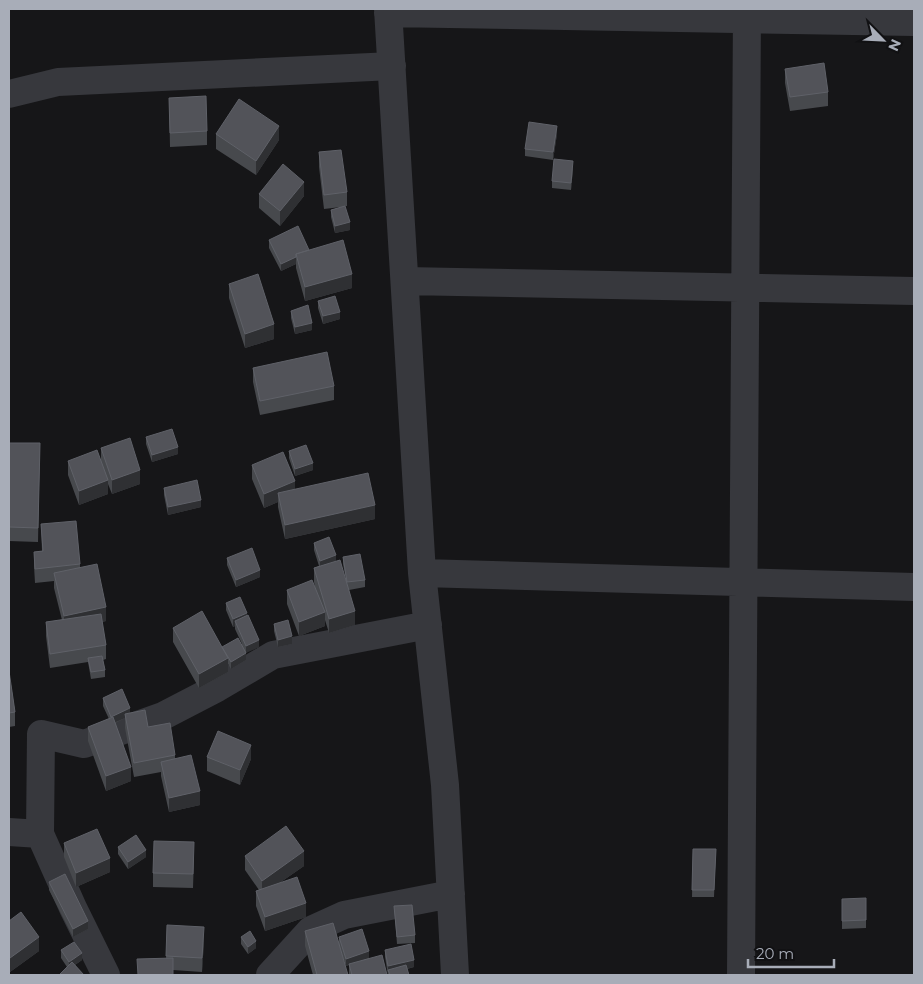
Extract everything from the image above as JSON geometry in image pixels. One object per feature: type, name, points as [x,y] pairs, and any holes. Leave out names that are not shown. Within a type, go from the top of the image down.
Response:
[{"type":"street","points":[[455,975],[445,785],[422,573],[388,11],[747,14],[914,22]]},
{"type":"street","points":[[741,975],[747,14]]},
{"type":"street","points":[[9,94],[58,82],[392,66]]},
{"type":"street","points":[[405,281],[914,291]]},
{"type":"street","points":[[422,573],[914,587]]},
{"type":"street","points":[[106,975],[40,834],[41,734],[84,744],[163,716],[217,688],[273,655],[428,626]]},
{"type":"street","points":[[9,832],[40,834]]},
{"type":"street","points":[[270,975],[311,930],[344,915],[451,894]]},
{"type":"building","points":[[824,63],[828,92],[790,97],[785,69]]},
{"type":"building","points":[[206,96],[207,131],[170,133],[169,98]]},
{"type":"building","points":[[239,99],[279,126],[256,161],[216,134]]},
{"type":"building","points":[[529,122],[557,126],[553,152],[525,149]]},
{"type":"building","points":[[341,150],[347,192],[324,195],[319,152]]},
{"type":"building","points":[[554,159],[573,161],[571,183],[552,181]]},
{"type":"building","points":[[283,164],[304,182],[280,211],[259,194]]},
{"type":"building","points":[[345,206],[350,222],[335,226],[331,210]]},
{"type":"building","points":[[298,226],[309,250],[296,254],[296,257],[281,264],[269,240]]},
{"type":"building","points":[[343,240],[352,274],[305,287],[296,254]]},
{"type":"building","points":[[258,274],[274,324],[245,334],[229,284]]},
{"type":"building","points":[[335,296],[340,312],[323,316],[318,301]]},
{"type":"building","points":[[308,305],[312,323],[295,327],[291,311]]},
{"type":"building","points":[[327,352],[334,386],[260,401],[253,368]]},
{"type":"building","points":[[172,429],[178,447],[152,455],[146,437]]},
{"type":"building","points":[[130,438],[140,470],[112,480],[101,448]]},
{"type":"building","points":[[9,443],[40,443],[38,528],[9,527]]},
{"type":"building","points":[[306,445],[313,463],[295,469],[289,451]]},
{"type":"building","points":[[97,450],[108,480],[79,491],[68,461]]},
{"type":"building","points":[[283,452],[295,481],[264,494],[252,465]]},
{"type":"building","points":[[368,473],[375,505],[285,525],[278,493]]},
{"type":"building","points":[[197,480],[201,500],[168,507],[164,488]]},
{"type":"building","points":[[76,521],[80,564],[35,569],[34,552],[43,551],[41,524]]},
{"type":"building","points":[[329,537],[336,555],[320,561],[314,543]]},
{"type":"building","points":[[252,548],[260,570],[236,580],[227,558]]},
{"type":"building","points":[[360,554],[365,580],[347,582],[343,557]]},
{"type":"building","points":[[340,560],[355,611],[329,619],[314,568]]},
{"type":"building","points":[[97,564],[106,607],[64,616],[54,573]]},
{"type":"building","points":[[312,580],[325,612],[299,622],[287,590]]},
{"type":"building","points":[[240,597],[247,613],[233,619],[226,603]]},
{"type":"building","points":[[202,611],[228,658],[199,674],[173,628]]},
{"type":"building","points":[[101,614],[106,645],[50,654],[46,622]]},
{"type":"building","points":[[248,615],[259,640],[246,646],[235,621]]},
{"type":"building","points":[[288,620],[292,636],[278,640],[274,624]]},
{"type":"building","points":[[238,638],[246,653],[231,662],[222,647]]},
{"type":"building","points":[[102,656],[105,670],[91,672],[88,658]]},
{"type":"building","points":[[9,671],[15,712],[9,713]]},
{"type":"building","points":[[122,689],[130,708],[111,717],[103,698]]},
{"type":"building","points":[[145,710],[148,727],[170,723],[175,755],[134,763],[125,714]]},
{"type":"building","points":[[113,717],[131,767],[106,776],[88,727]]},
{"type":"building","points":[[218,731],[251,745],[240,770],[207,757]]},
{"type":"building","points":[[191,755],[200,791],[169,798],[161,762]]},
{"type":"building","points":[[286,826],[304,851],[262,881],[245,856]]},
{"type":"building","points":[[97,829],[110,858],[76,873],[64,843]]},
{"type":"building","points":[[136,835],[146,850],[128,862],[118,847]]},
{"type":"building","points":[[154,841],[194,842],[193,874],[153,873]]},
{"type":"building","points":[[693,849],[716,849],[714,890],[692,890]]},
{"type":"building","points":[[65,874],[88,921],[73,929],[49,882]]},
{"type":"building","points":[[297,877],[306,903],[265,917],[256,891]]},
{"type":"building","points":[[866,898],[866,920],[842,921],[842,899]]},
{"type":"building","points":[[412,905],[415,935],[397,937],[394,906]]},
{"type":"building","points":[[21,912],[39,937],[10,958],[9,921]]},
{"type":"building","points":[[333,923],[348,975],[317,975],[305,931]]},
{"type":"building","points":[[167,925],[204,927],[202,958],[166,956]]},
{"type":"building","points":[[362,929],[369,951],[346,959],[339,937]]},
{"type":"building","points":[[250,931],[256,941],[248,947],[241,937]]},
{"type":"building","points":[[74,942],[82,953],[69,962],[61,950]]},
{"type":"building","points":[[411,944],[414,960],[388,966],[385,950]]},
{"type":"building","points":[[382,955],[387,975],[352,975],[349,964]]},
{"type":"building","points":[[173,958],[173,975],[138,975],[137,959]]},
{"type":"building","points":[[72,962],[84,975],[60,974]]},
{"type":"building","points":[[406,965],[409,975],[390,975],[388,970]]}]
